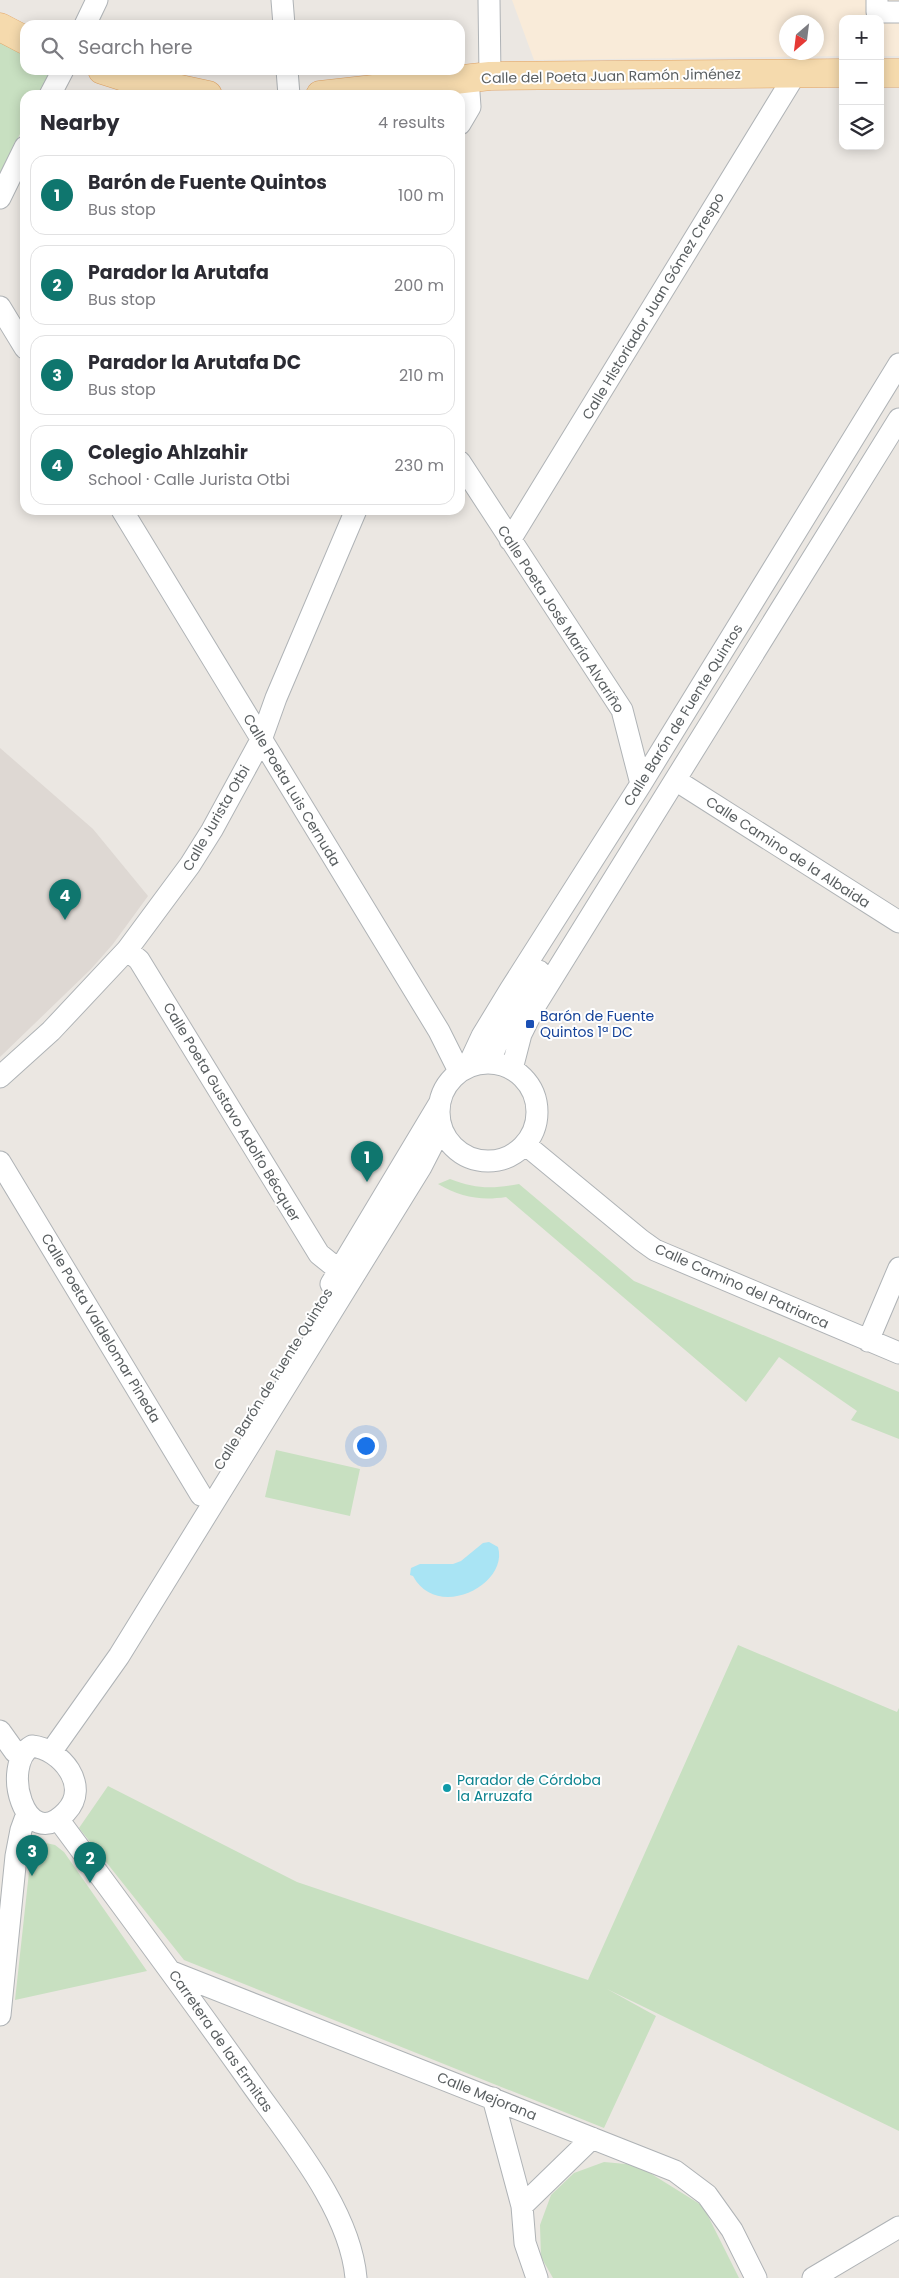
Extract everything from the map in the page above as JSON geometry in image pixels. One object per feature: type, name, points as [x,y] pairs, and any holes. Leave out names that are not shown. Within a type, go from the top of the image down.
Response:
[{"type":"main road","points":[[0,26],[20,37]]},
{"type":"main road","name":"Calle del Poeta Juan Ramón Jiménez","points":[[364,90],[479,77],[839,73]]},
{"type":"main road","points":[[884,73],[899,73]]},
{"type":"main road","points":[[118,75],[185,90]]},
{"type":"street","points":[[87,20],[97,0]]},
{"type":"street","points":[[282,0],[284,20]]},
{"type":"street","points":[[465,116],[470,107],[479,77],[489,0]]},
{"type":"street","points":[[877,0],[877,12],[899,12]]},
{"type":"street","name":"Calle Historiador Juan Gómez Crespo","points":[[510,540],[796,73]]},
{"type":"street","points":[[53,90],[60,75]]},
{"type":"street","points":[[288,75],[289,90]]},
{"type":"street","points":[[0,198],[20,157]]},
{"type":"street","points":[[0,307],[20,340]]},
{"type":"street","name":"Calle Barón de Fuente Quintos","points":[[464,1069],[482,1036],[641,784],[899,364]]},
{"type":"street","name":"Calle Barón de Fuente Quintos","points":[[489,1062],[502,1032],[519,1003],[899,388]]},
{"type":"street","name":"Calle Barón de Fuente Quintos","points":[[512,1069],[521,1034],[535,1006],[677,781],[899,419]]},
{"type":"street","name":"Calle Poeta José María Alvariño","points":[[465,470],[622,710],[641,784]]},
{"type":"street","name":"Calle Poeta Luis Cernuda","points":[[125,515],[464,1069]]},
{"type":"street","name":"Calle Jurista Otbi","points":[[0,1078],[51,1031],[128,950],[190,865],[212,830],[261,740],[276,698],[354,515]]},
{"type":"street","name":"Calle Camino de la Albaida","points":[[677,781],[899,922]]},
{"type":"street","name":"Calle Poeta Gustavo Adolfo Bécquer","points":[[128,950],[139,960],[319,1254],[340,1270]]},
{"type":"street","points":[[439,1031],[453,1037],[482,1036]]},
{"type":"street","points":[[489,1062],[501,1064],[512,1069],[525,1079],[534,1092],[538,1108],[536,1124],[526,1145],[506,1158],[490,1162],[474,1160],[459,1152],[448,1142],[441,1128],[438,1116],[439,1104],[446,1086],[464,1069],[489,1062]]},
{"type":"street","name":"Calle Barón de Fuente Quintos","points":[[119,1656],[116,1634],[340,1270],[439,1104]]},
{"type":"street","name":"Calle Barón de Fuente Quintos","points":[[51,1752],[119,1656],[421,1167],[441,1128]]},
{"type":"street","name":"Calle Camino del Patriarca","points":[[526,1145],[655,1250],[899,1354]]},
{"type":"street","points":[[421,1167],[459,1152]]},
{"type":"street","name":"Calle Poeta Valdelomar Pineda","points":[[0,1162],[201,1495]]},
{"type":"street","points":[[868,1341],[899,1268]]},
{"type":"street","points":[[0,1732],[16,1752]]},
{"type":"street","points":[[32,1746],[42,1747],[51,1752],[66,1766],[75,1784],[75,1796],[72,1805],[58,1819],[47,1823],[36,1823],[15,1812],[6,1799],[1,1783],[2,1771],[7,1760],[16,1752],[32,1746]]},
{"type":"street","points":[[0,2015],[16,1856],[20,1830],[26,1819]]},
{"type":"street","name":"Carretera de las Ermitas","points":[[58,1819],[172,1972],[329,2195],[348,2236],[356,2278]]},
{"type":"street","name":"Calle Mejorana","points":[[172,1972],[675,2171],[707,2195],[732,2230],[756,2278]]},
{"type":"street","points":[[493,2098],[522,2206],[525,2242],[537,2278]]},
{"type":"street","points":[[522,2206],[592,2138]]},
{"type":"street","points":[[813,2278],[899,2227]]},
{"type":"shaded area","points":[[512,0],[899,0],[899,56],[884,56],[884,15],[839,15],[839,56],[824,56],[824,15],[779,15],[779,57],[534,60]]},
{"type":"shaded area","points":[[0,748],[93,829],[148,896],[113,944],[91,969],[0,1057]]},
{"type":"green space","points":[[0,42],[20,52],[20,75],[50,75],[42,90],[20,90],[20,134],[0,174]]},
{"type":"green space","points":[[450,1179],[468,1185],[484,1187],[519,1184],[634,1281],[899,1392],[899,1439],[851,1420],[857,1411],[779,1357],[746,1402],[506,1197],[471,1197],[438,1184]]},
{"type":"green space","points":[[276,1450],[360,1469],[350,1516],[265,1497]]},
{"type":"green space","points":[[738,1645],[897,1712],[899,1708],[899,2131],[607,1989],[656,2016],[604,2128],[184,1960],[79,1828],[108,1786],[297,1882],[588,1980]]},
{"type":"green space","points":[[46,1843],[55,1845],[64,1852],[147,1971],[15,2000],[30,1863],[36,1849]]},
{"type":"green space","points":[[604,2162],[637,2165],[703,2206],[739,2278],[553,2278],[541,2257],[540,2225],[551,2195],[574,2173]]},
{"type":"water","points":[[489,1542],[498,1547],[498,1561],[493,1574],[482,1585],[469,1593],[453,1597],[438,1596],[424,1589],[410,1575],[411,1568],[420,1564],[453,1564],[461,1561],[483,1543]]},
{"type":"place","name":"Colegio Ahlzahir","points":[[65,920]]},
{"type":"place","name":"Barón de Fuente Quintos 1ª DC","points":[[530,1024]]},
{"type":"place","name":"Barón de Fuente Quintos","points":[[367,1182]]},
{"type":"place","name":"Parador de Córdoba la Arruzafa","points":[[447,1788]]},
{"type":"place","name":"Parador la Arutafa DC","points":[[32,1876]]},
{"type":"place","name":"Parador la Arutafa","points":[[90,1883]]}]
